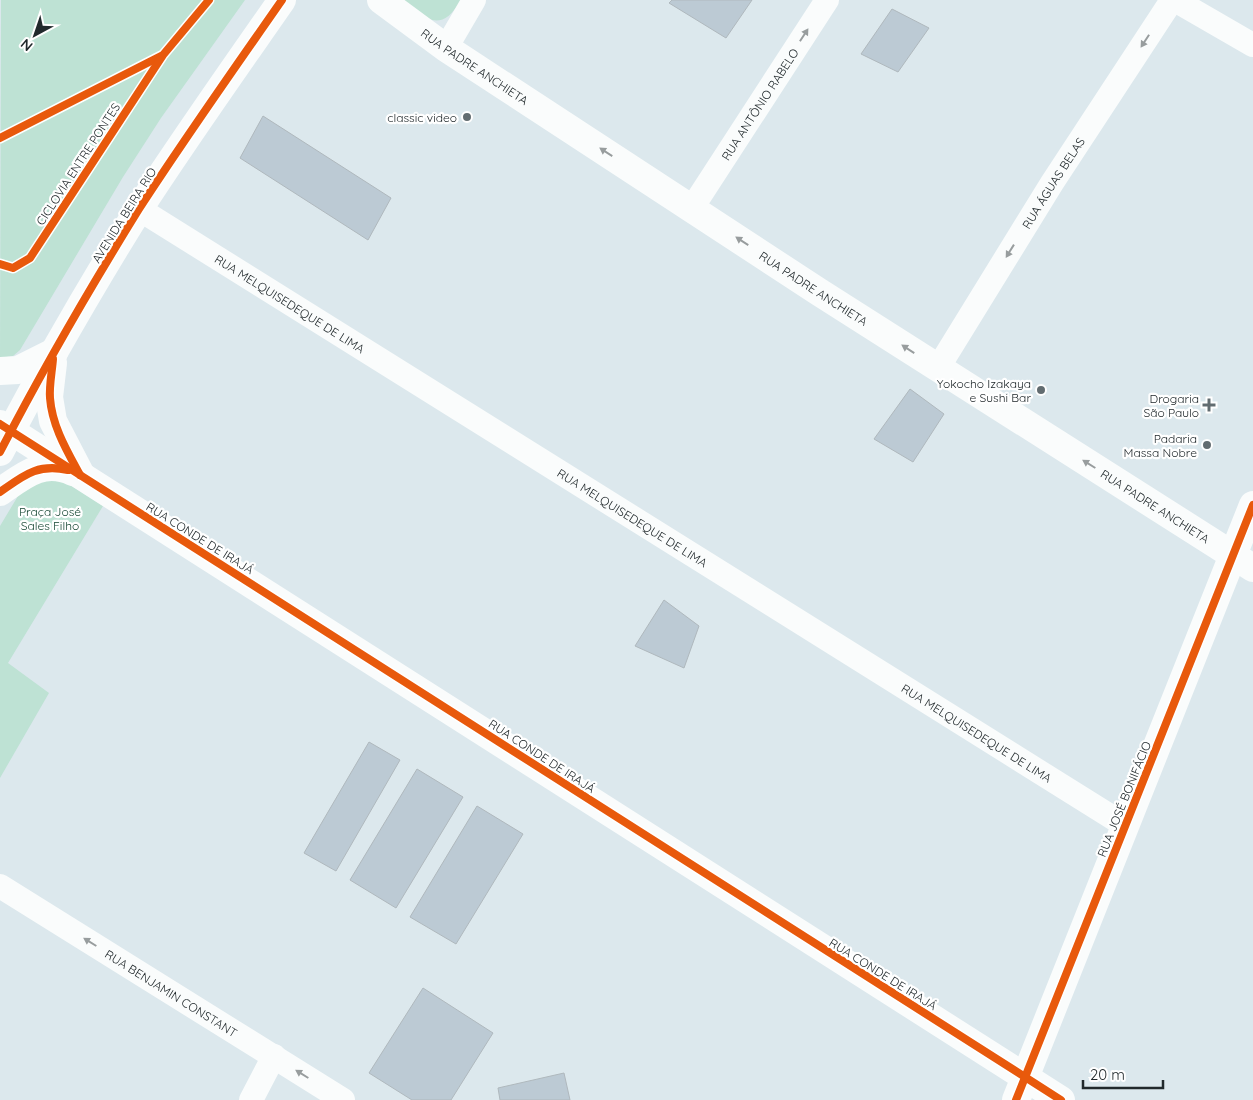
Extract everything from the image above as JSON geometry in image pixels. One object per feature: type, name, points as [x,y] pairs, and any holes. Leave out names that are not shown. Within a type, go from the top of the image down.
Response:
[{"type":"main road","name":"AVENIDA BEIRA RIO","points":[[4,436],[139,210],[216,94],[282,0]]},
{"type":"main road","name":"RUA PADRE ANCHIETA","points":[[381,0],[446,48],[938,368],[1243,562]]},
{"type":"main road","points":[[0,371],[18,370],[54,352]]},
{"type":"main road","points":[[54,352],[49,397],[53,420],[68,454],[81,476]]},
{"type":"main road","name":"RUA CONDE DE IRAJÁ","points":[[4,436],[81,476],[1020,1089],[1061,1100]]},
{"type":"main road","points":[[0,492],[23,475],[47,467],[70,470],[81,476]]},
{"type":"main road","name":"RUA JOSÉ BONIFÁCIO","points":[[1020,1089],[1126,826],[1243,562],[1253,505]]},
{"type":"street","points":[[446,48],[474,0]]},
{"type":"street","name":"RUA ANTÔNIO RABELO","points":[[692,208],[827,0]]},
{"type":"street","points":[[1173,0],[1253,45]]},
{"type":"street","name":"RUA ÁGUAS BELAS","points":[[938,368],[1052,183],[1173,0]]},
{"type":"street","name":"RUA MELQUISEDEQUE DE LIMA","points":[[139,210],[1126,826]]},
{"type":"street","name":"RUA BENJAMIN CONSTANT","points":[[0,886],[343,1100]]},
{"type":"street","points":[[251,1100],[274,1056]]},
{"type":"green space","points":[[1,0],[245,0],[161,118],[123,177],[20,350],[13,356],[0,358]]},
{"type":"green space","points":[[399,0],[461,0],[446,18],[432,20]]},
{"type":"green space","name":"Praça José Sales Filho","points":[[53,474],[103,506],[8,663],[49,693],[0,778],[0,526],[21,491]]},
{"type":"building","points":[[672,0],[752,0],[726,38],[669,3]]},
{"type":"building","points":[[892,9],[929,28],[898,72],[861,54]]},
{"type":"building","points":[[263,116],[391,198],[368,240],[240,158]]},
{"type":"building","points":[[910,389],[944,414],[913,462],[874,439]]},
{"type":"building","points":[[664,600],[699,626],[684,668],[635,646]]},
{"type":"building","points":[[369,742],[400,760],[336,871],[304,853]]},
{"type":"building","points":[[417,769],[463,797],[396,908],[350,880]]},
{"type":"building","points":[[477,806],[523,834],[456,944],[410,917]]},
{"type":"building","points":[[423,988],[493,1033],[451,1100],[412,1100],[369,1073]]},
{"type":"building","points":[[564,1073],[570,1100],[500,1100],[498,1088]]},
{"type":"cycle path","name":"CICLOVIA ENTRE PONTES","points":[[0,264],[13,268],[30,258],[163,55],[209,0]]},
{"type":"cycle path","points":[[0,452],[67,329],[139,209],[282,0]]},
{"type":"cycle path","points":[[0,138],[161,56]]},
{"type":"cycle path","points":[[53,359],[50,389],[51,408],[61,438],[80,475]]},
{"type":"cycle path","points":[[0,424],[1061,1100]]},
{"type":"cycle path","points":[[0,492],[31,472],[48,468],[68,470]]},
{"type":"cycle path","points":[[1016,1100],[1253,505]]},
{"type":"place","name":"classic video","points":[[467,117]]},
{"type":"place","name":"Yokocho Izakaya e Sushi Bar","points":[[1041,390]]},
{"type":"place","name":"Drogaria São Paulo","points":[[1209,405]]},
{"type":"place","name":"Padaria Massa Nobre","points":[[1207,445]]}]
